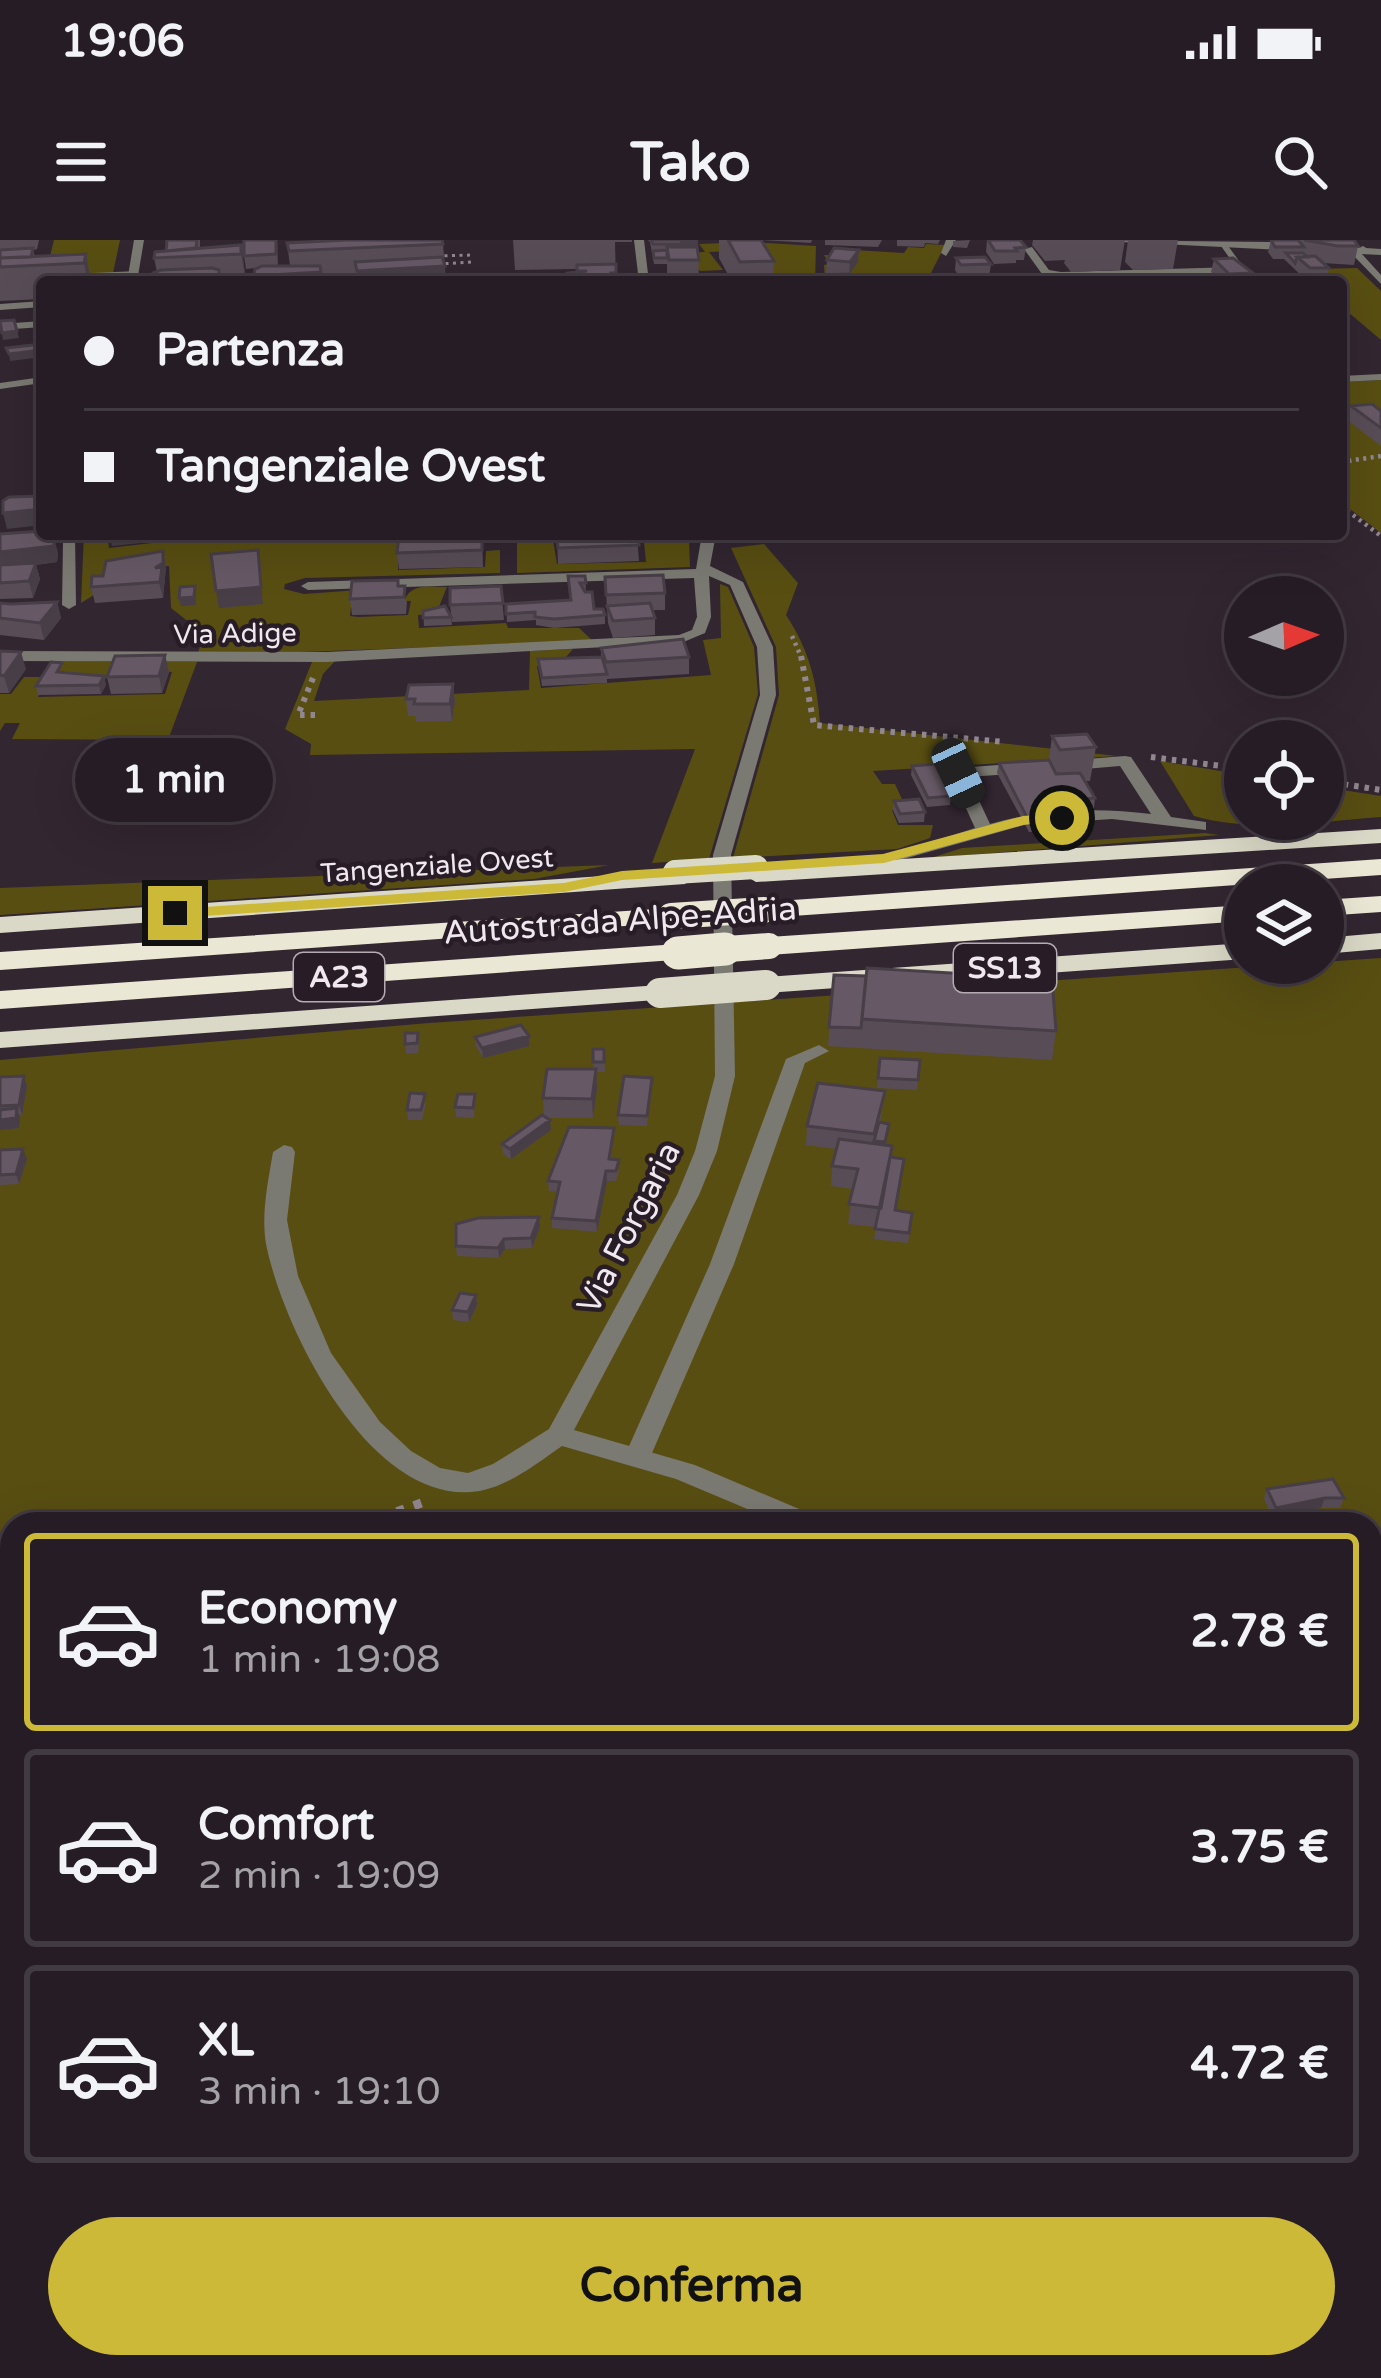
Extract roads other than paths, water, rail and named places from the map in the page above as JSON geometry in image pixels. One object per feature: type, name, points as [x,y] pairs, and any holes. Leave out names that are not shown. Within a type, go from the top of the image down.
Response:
[{"type":"highway","points":[[1200,826],[1250,832],[1381,825]]},
{"type":"highway","name":"Tangenziale Ovest","points":[[0,925],[676,876],[1381,836]]},
{"type":"highway","points":[[756,871],[900,855]]},
{"type":"highway","name":"Autostrada Alpe-Adria","points":[[0,961],[1381,867]]},
{"type":"highway","points":[[1344,907],[1381,904]]},
{"type":"highway","name":"Autostrada Alpe-Adria","points":[[0,1000],[1224,914]]},
{"type":"highway","points":[[1344,944],[1381,941]]},
{"type":"highway","name":"SS13","points":[[0,1040],[1224,952]]},
{"type":"street","points":[[133,276],[139,240]]},
{"type":"street","points":[[946,253],[951,240]]},
{"type":"street","points":[[1086,240],[1231,246],[1331,242],[1381,252]]},
{"type":"street","points":[[643,276],[639,242],[658,243]]},
{"type":"street","points":[[1029,249],[1046,272],[1060,274],[1243,269],[1231,246]]},
{"type":"street","points":[[1231,246],[1258,276]]},
{"type":"street","points":[[1363,249],[1355,252],[1381,281]]},
{"type":"street","points":[[0,280],[36,279]]},
{"type":"street","points":[[0,308],[36,305]]},
{"type":"street","points":[[0,326],[36,323]]},
{"type":"street","points":[[1347,379],[1381,376]]},
{"type":"street","points":[[0,386],[36,381]]},
{"type":"street","points":[[0,541],[36,538]]},
{"type":"street","points":[[69,604],[70,540]]},
{"type":"street","points":[[308,586],[704,571],[710,540]]},
{"type":"street","name":"Via Forgaria","points":[[558,1436],[688,1195],[717,1112],[727,1033],[722,855],[768,695],[765,647],[736,582],[704,571]]},
{"type":"street","name":"Via Adige","points":[[0,656],[327,657],[646,642],[698,633],[704,617],[704,571]]},
{"type":"street","points":[[986,832],[958,773],[1125,761],[1164,820]]},
{"type":"street","points":[[900,855],[1023,820],[1112,814],[1200,826]]},
{"type":"street","points":[[639,1453],[722,1264],[796,1059],[819,1051]]},
{"type":"street","points":[[284,1152],[274,1217],[290,1287],[342,1392],[388,1450],[434,1476],[470,1484],[523,1460],[558,1436],[639,1453],[746,1492],[785,1512]]}]
